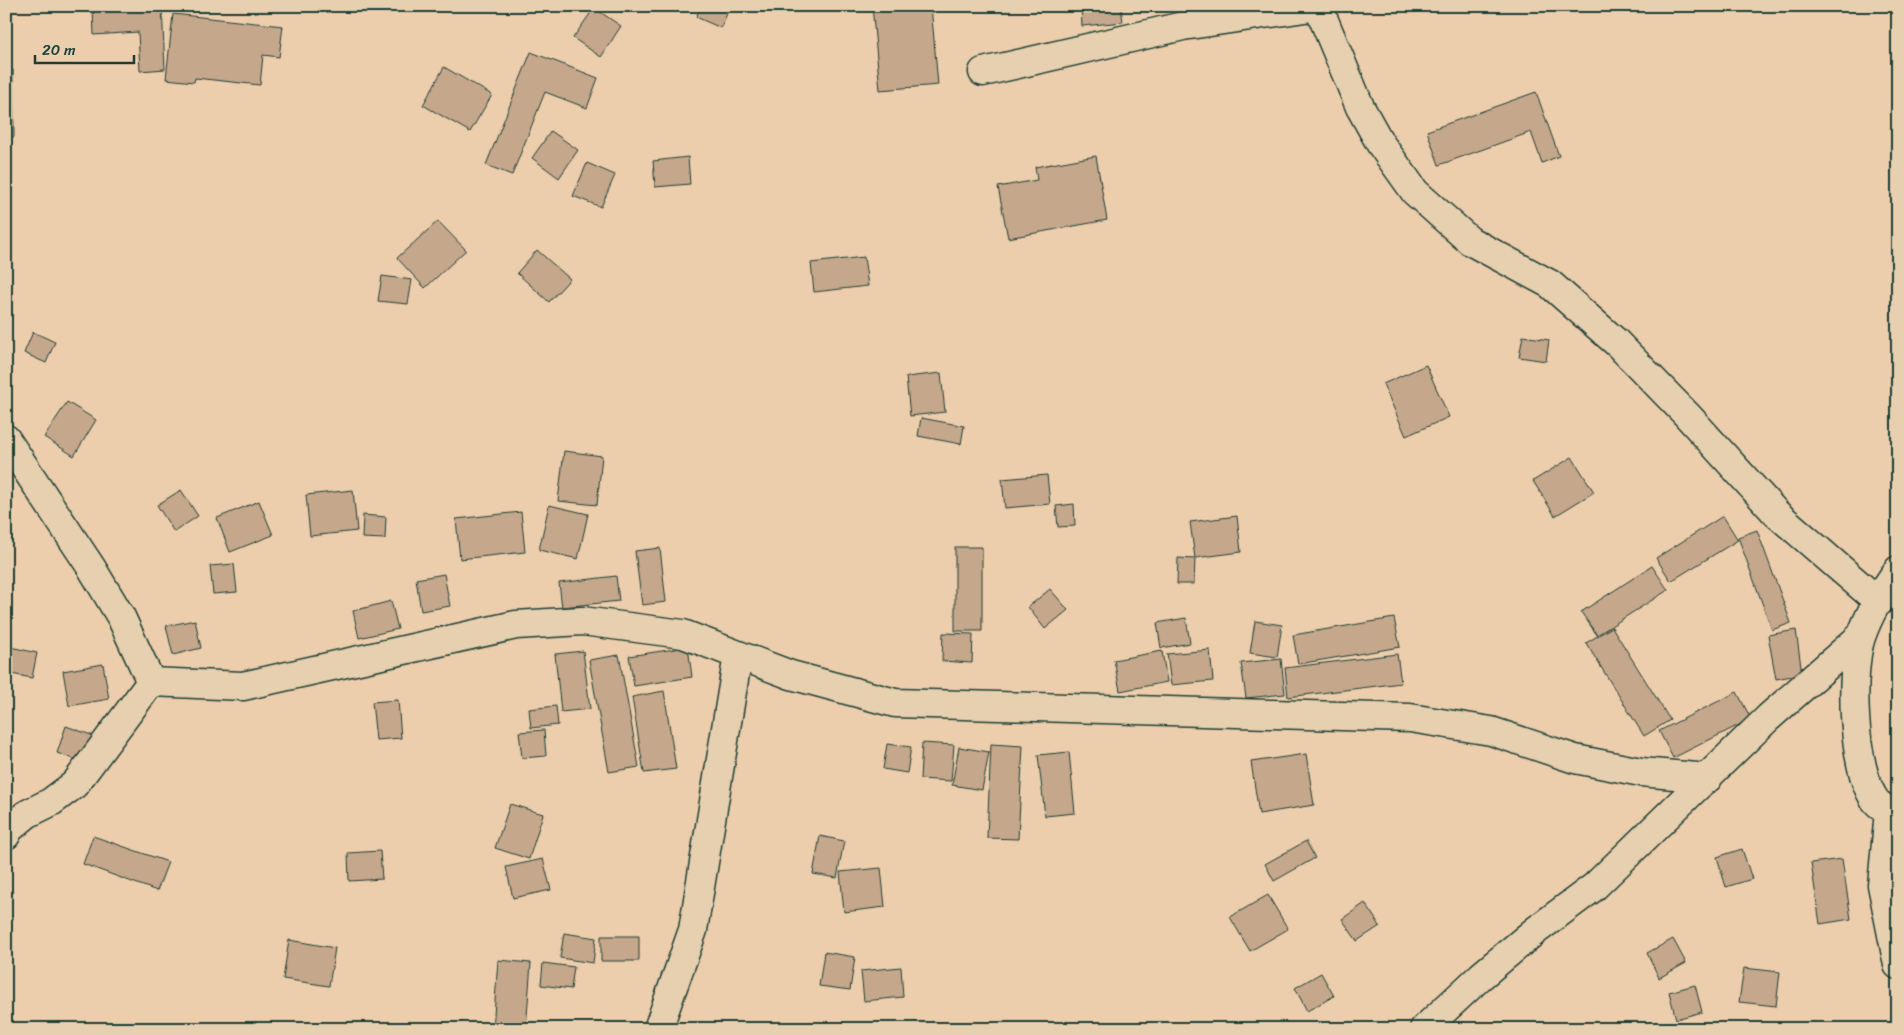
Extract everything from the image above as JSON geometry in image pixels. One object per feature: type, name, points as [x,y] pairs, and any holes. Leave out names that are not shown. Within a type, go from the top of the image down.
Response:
[{"type":"street","points":[[983,72],[1173,28],[1318,6],[1360,107],[1380,144],[1415,192],[1470,241],[1550,284],[1618,344],[1776,513],[1879,602]]},
{"type":"street","points":[[6,439],[91,567],[121,617],[151,682]]},
{"type":"street","points":[[1898,570],[1861,636],[1854,675],[1863,768],[1867,786],[1876,802],[1893,812],[1882,884],[1898,965]]},
{"type":"street","points":[[151,682],[243,686],[516,625],[582,621],[684,634],[791,675],[895,703],[1410,718],[1491,731],[1575,759],[1640,772],[1708,778]]},
{"type":"street","points":[[1424,1029],[1489,969],[1594,887],[1768,718],[1861,636]]},
{"type":"street","points":[[658,1029],[693,930],[738,655]]},
{"type":"street","points":[[6,835],[9,829],[27,814],[51,802],[75,784],[151,682]]},
{"type":"building","points":[[701,6],[730,6],[721,28],[696,17]]},
{"type":"building","points":[[872,6],[931,6],[938,85],[880,90]]},
{"type":"building","points":[[1081,6],[1125,6],[1121,7],[1123,22],[1082,26]]},
{"type":"building","points":[[162,7],[165,69],[140,71],[138,32],[94,35],[93,9]]},
{"type":"building","points":[[594,8],[621,26],[601,57],[573,38]]},
{"type":"building","points":[[173,14],[283,26],[279,57],[263,55],[260,85],[195,78],[194,82],[166,79]]},
{"type":"building","points":[[531,52],[598,78],[587,108],[545,92],[512,175],[486,165]]},
{"type":"building","points":[[444,67],[492,95],[470,132],[423,105]]},
{"type":"building","points":[[6,70],[13,70],[14,137],[6,137]]},
{"type":"building","points":[[1536,92],[1559,156],[1542,163],[1531,132],[1439,165],[1427,131]]},
{"type":"building","points":[[551,131],[578,150],[559,178],[532,158]]},
{"type":"building","points":[[1096,156],[1107,220],[1008,238],[998,187],[1037,180],[1035,167]]},
{"type":"building","points":[[688,157],[690,184],[655,187],[653,161]]},
{"type":"building","points":[[587,163],[615,175],[601,207],[573,196]]},
{"type":"building","points":[[438,221],[466,250],[425,288],[397,258]]},
{"type":"building","points":[[537,250],[570,279],[549,302],[517,273]]},
{"type":"building","points":[[864,257],[868,286],[814,292],[811,263]]},
{"type":"building","points":[[382,276],[412,280],[408,304],[378,301]]},
{"type":"building","points":[[33,332],[55,342],[46,363],[24,353]]},
{"type":"building","points":[[1523,336],[1549,340],[1546,361],[1519,357]]},
{"type":"building","points":[[1426,365],[1449,417],[1406,436],[1383,384]]},
{"type":"building","points":[[941,373],[945,412],[910,416],[906,377]]},
{"type":"building","points":[[67,402],[96,420],[74,456],[44,437]]},
{"type":"building","points":[[921,418],[964,426],[961,444],[918,436]]},
{"type":"building","points":[[564,451],[602,456],[597,505],[558,501]]},
{"type":"building","points":[[1572,457],[1594,492],[1555,516],[1533,481]]},
{"type":"building","points":[[1047,475],[1050,504],[1005,508],[1002,479]]},
{"type":"building","points":[[181,490],[198,516],[174,532],[157,505]]},
{"type":"building","points":[[353,490],[357,531],[310,536],[306,495]]},
{"type":"building","points":[[259,501],[273,535],[230,552],[217,518]]},
{"type":"building","points":[[1074,504],[1075,526],[1058,527],[1056,506]]},
{"type":"building","points":[[549,505],[588,514],[578,559],[539,550]]},
{"type":"building","points":[[521,512],[525,552],[460,559],[456,519]]},
{"type":"building","points":[[363,515],[386,517],[385,539],[362,538]]},
{"type":"building","points":[[1237,516],[1241,552],[1195,558],[1190,522]]},
{"type":"building","points":[[1723,516],[1738,540],[1671,581],[1656,558]]},
{"type":"building","points":[[1757,530],[1791,623],[1772,630],[1738,537]]},
{"type":"building","points":[[955,547],[982,547],[982,631],[955,631]]},
{"type":"building","points":[[660,548],[666,602],[642,605],[635,551]]},
{"type":"building","points":[[1178,558],[1195,559],[1194,584],[1177,584]]},
{"type":"building","points":[[234,564],[237,592],[213,594],[210,566]]},
{"type":"building","points":[[1652,566],[1668,590],[1597,635],[1581,612]]},
{"type":"building","points":[[444,574],[450,606],[421,611],[416,579]]},
{"type":"building","points":[[616,576],[619,601],[562,607],[559,583]]},
{"type":"building","points":[[1050,589],[1068,610],[1045,629],[1028,607]]},
{"type":"building","points":[[391,601],[398,629],[359,638],[353,611]]},
{"type":"building","points":[[1186,618],[1190,643],[1161,648],[1157,623]]},
{"type":"building","points":[[1394,618],[1400,647],[1298,664],[1293,635]]},
{"type":"building","points":[[195,620],[201,648],[173,655],[166,626]]},
{"type":"building","points":[[1255,621],[1282,625],[1277,657],[1250,653]]},
{"type":"building","points":[[1612,627],[1670,720],[1644,736],[1586,643]]},
{"type":"building","points":[[1796,630],[1802,674],[1776,679],[1768,635]]},
{"type":"building","points":[[943,633],[973,634],[972,663],[942,661]]},
{"type":"building","points":[[6,646],[37,653],[32,678],[6,673]]},
{"type":"building","points":[[688,647],[692,677],[634,686],[629,656]]},
{"type":"building","points":[[1210,650],[1213,681],[1171,685],[1167,654]]},
{"type":"building","points":[[583,651],[590,709],[561,712],[555,654]]},
{"type":"building","points":[[1162,651],[1167,682],[1120,691],[1114,660]]},
{"type":"building","points":[[1397,654],[1401,683],[1288,697],[1285,668]]},
{"type":"building","points":[[619,655],[639,767],[609,772],[589,660]]},
{"type":"building","points":[[1281,659],[1285,694],[1246,698],[1241,663]]},
{"type":"building","points":[[103,664],[109,699],[69,706],[63,671]]},
{"type":"building","points":[[664,691],[676,769],[644,773],[632,697]]},
{"type":"building","points":[[1737,692],[1751,719],[1673,758],[1659,731]]},
{"type":"building","points":[[398,700],[401,738],[376,740],[372,702]]},
{"type":"building","points":[[556,706],[558,725],[531,728],[529,709]]},
{"type":"building","points":[[66,726],[94,736],[84,763],[57,753]]},
{"type":"building","points":[[544,730],[546,756],[522,758],[519,732]]},
{"type":"building","points":[[922,743],[954,745],[951,781],[920,779]]},
{"type":"building","points":[[887,744],[911,747],[907,773],[883,769]]},
{"type":"building","points":[[991,744],[1023,746],[1018,839],[987,838]]},
{"type":"building","points":[[959,747],[989,752],[982,790],[952,785]]},
{"type":"building","points":[[1069,752],[1075,813],[1045,816],[1038,755]]},
{"type":"building","points":[[1306,754],[1314,805],[1259,814],[1251,762]]},
{"type":"building","points":[[510,804],[543,814],[529,859],[495,848]]},
{"type":"building","points":[[93,836],[168,862],[157,891],[83,864]]},
{"type":"building","points":[[820,836],[844,841],[837,878],[813,874]]},
{"type":"building","points":[[1306,841],[1315,858],[1274,881],[1265,864]]},
{"type":"building","points":[[1742,849],[1752,879],[1726,887],[1717,857]]},
{"type":"building","points":[[380,851],[382,879],[349,881],[348,853]]},
{"type":"building","points":[[543,859],[551,890],[513,898],[506,867]]},
{"type":"building","points":[[1842,859],[1851,919],[1820,924],[1811,863]]},
{"type":"building","points":[[881,868],[885,907],[844,912],[840,872]]},
{"type":"building","points":[[1268,895],[1288,929],[1250,951],[1230,917]]},
{"type":"building","points":[[1365,903],[1380,926],[1357,941],[1342,919]]},
{"type":"building","points":[[564,933],[596,938],[593,963],[560,958]]},
{"type":"building","points":[[601,936],[639,936],[639,961],[601,961]]},
{"type":"building","points":[[1673,939],[1686,963],[1659,978],[1647,953]]},
{"type":"building","points":[[289,940],[335,948],[329,986],[283,979]]},
{"type":"building","points":[[824,952],[855,957],[850,990],[819,986]]},
{"type":"building","points":[[498,960],[531,963],[526,1029],[493,1029]]},
{"type":"building","points":[[543,963],[574,967],[571,989],[541,985]]},
{"type":"building","points":[[901,967],[903,997],[864,1001],[861,971]]},
{"type":"building","points":[[1744,968],[1780,972],[1776,1006],[1739,1002]]},
{"type":"building","points":[[1321,973],[1334,996],[1307,1011],[1295,988]]},
{"type":"building","points":[[1695,985],[1702,1012],[1676,1019],[1669,992]]}]
